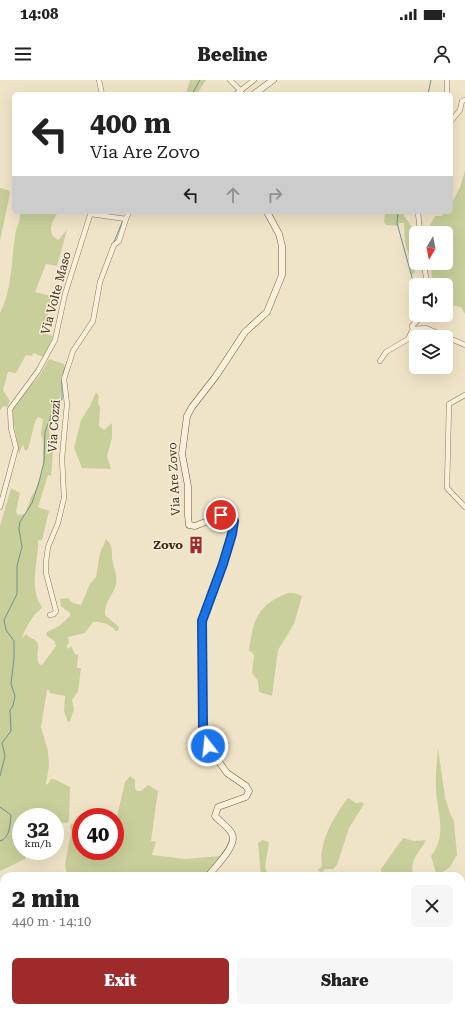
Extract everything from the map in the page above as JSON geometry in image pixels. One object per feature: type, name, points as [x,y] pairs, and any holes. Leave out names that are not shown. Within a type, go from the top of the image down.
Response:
[{"type":"street","points":[[99,80],[102,92]]},
{"type":"street","points":[[230,80],[238,92],[254,80]]},
{"type":"street","points":[[257,92],[273,80]]},
{"type":"street","points":[[447,80],[447,92]]},
{"type":"street","points":[[453,119],[460,110],[462,101],[465,100]]},
{"type":"street","name":"Via Volte Maso","points":[[0,507],[16,448],[11,428],[10,409],[38,371],[55,340],[65,294],[91,214]]},
{"type":"street","points":[[96,214],[124,219]]},
{"type":"street","name":"Via Cozzi","points":[[50,615],[54,614],[56,611],[46,574],[46,562],[48,547],[58,523],[64,498],[62,458],[67,404],[64,379],[73,351],[93,321],[100,282],[114,245],[119,241],[124,219],[128,214]]},
{"type":"street","name":"Via Are Zovo","points":[[211,872],[232,846],[234,838],[229,830],[215,816],[218,806],[246,797],[249,792],[246,786],[228,773],[208,746],[203,726],[202,621],[223,564],[234,521],[233,515],[228,513],[195,526],[189,525],[188,486],[182,454],[183,435],[187,416],[192,407],[216,376],[245,332],[267,312],[279,284],[283,267],[282,246],[279,234],[268,214]]},
{"type":"street","points":[[418,214],[419,226]]},
{"type":"street","points":[[380,361],[386,352],[408,339],[412,326],[415,322]]},
{"type":"street","points":[[412,329],[426,328],[465,345]]},
{"type":"street","points":[[465,395],[449,404],[447,488],[465,507]]},
{"type":"green space","points":[[190,80],[206,80],[198,92],[187,92]]},
{"type":"green space","points":[[465,171],[465,314],[461,307],[453,305],[453,278],[432,278],[431,270],[453,270],[453,226],[430,226],[435,216],[453,214],[453,201],[460,187]]},
{"type":"green space","points":[[0,188],[8,190],[10,193],[0,241]]},
{"type":"green space","points":[[57,214],[51,226],[51,230],[54,237],[58,240],[67,230],[57,266],[46,264],[35,292],[51,296],[44,333],[53,336],[44,357],[33,353],[32,356],[26,355],[16,373],[8,372],[3,390],[10,401],[7,407],[3,406],[0,411],[0,313],[7,293],[11,272],[14,240],[20,215]]},
{"type":"green space","points":[[385,214],[404,214],[404,216],[411,226],[409,226],[409,255],[405,242],[404,223],[399,223],[399,226],[386,225],[384,222]]},
{"type":"green space","points":[[410,270],[415,270],[414,274],[410,274]]},
{"type":"green space","points":[[49,359],[64,364],[65,368],[60,398],[52,413],[49,432],[53,453],[51,476],[48,475],[38,507],[49,511],[42,540],[38,540],[35,574],[36,591],[38,600],[42,607],[35,614],[22,638],[26,634],[37,642],[38,661],[39,664],[42,665],[56,646],[54,641],[46,635],[47,632],[59,626],[70,616],[70,613],[61,606],[60,599],[68,598],[73,603],[81,605],[90,584],[96,577],[100,553],[106,539],[111,547],[112,559],[116,573],[116,584],[106,605],[105,615],[119,627],[118,631],[116,631],[106,624],[93,622],[85,633],[68,637],[69,643],[66,646],[69,649],[71,646],[75,654],[78,655],[77,668],[81,668],[78,692],[72,700],[74,709],[70,721],[68,722],[64,711],[65,696],[50,693],[49,690],[47,690],[41,727],[48,751],[49,766],[46,783],[47,785],[51,779],[54,779],[70,787],[69,821],[67,823],[64,823],[64,808],[12,808],[12,860],[23,860],[0,871],[0,526],[11,488],[20,493],[16,512],[18,515],[25,514],[43,469],[43,441],[41,434],[43,419],[38,417],[35,422],[28,449],[25,451],[23,444],[19,454],[12,413],[14,406],[40,375]]},
{"type":"green space","points":[[96,392],[99,396],[98,404],[100,407],[99,426],[104,430],[112,423],[112,438],[107,456],[111,469],[82,468],[74,448],[81,420],[90,406]]},
{"type":"green space","points":[[288,593],[294,593],[302,596],[294,624],[278,650],[272,696],[259,692],[258,681],[252,673],[254,656],[252,652],[249,651],[252,631],[258,615],[263,608],[269,603]]},
{"type":"green space","points":[[438,748],[445,797],[454,821],[457,855],[450,867],[443,872],[436,872],[431,856],[439,840],[440,832],[436,774]]},
{"type":"green space","points":[[130,776],[135,780],[135,788],[137,791],[141,791],[148,785],[158,791],[151,841],[156,842],[152,855],[185,859],[220,856],[207,872],[66,872],[65,864],[71,833],[70,825],[72,824],[72,860],[124,860],[124,808],[119,808],[125,782]]},
{"type":"green space","points":[[348,798],[356,803],[362,802],[364,804],[349,828],[337,865],[333,869],[325,869],[321,872],[318,870],[322,866],[322,848],[328,830],[337,813]]},
{"type":"green space","points":[[403,838],[414,841],[426,840],[415,857],[412,872],[381,872],[381,869]]},
{"type":"green space","points":[[262,840],[269,842],[265,867],[267,872],[261,872],[258,843]]},
{"type":"waterway","points":[[193,92],[200,80]]},
{"type":"waterway","points":[[428,92],[431,80]]},
{"type":"waterway","points":[[398,214],[397,223],[412,278]]},
{"type":"waterway","points":[[114,242],[123,220]]},
{"type":"waterway","points":[[63,374],[67,362]]},
{"type":"waterway","points":[[0,776],[5,756],[2,743],[11,731],[10,710],[13,706],[15,696],[11,684],[14,641],[6,630],[4,620],[17,594],[17,566],[22,547],[19,529],[20,522],[32,503],[39,482],[44,462],[45,432],[51,416],[62,399],[62,381]]},
{"type":"waterway","points":[[0,807],[11,815],[8,834],[3,840],[0,841]]},
{"type":"place","name":"Zovo","points":[[196,545]]},
{"type":"route","points":[[208,746],[203,726],[202,621],[223,564],[234,523],[234,517],[232,514],[228,513],[221,515]]}]
